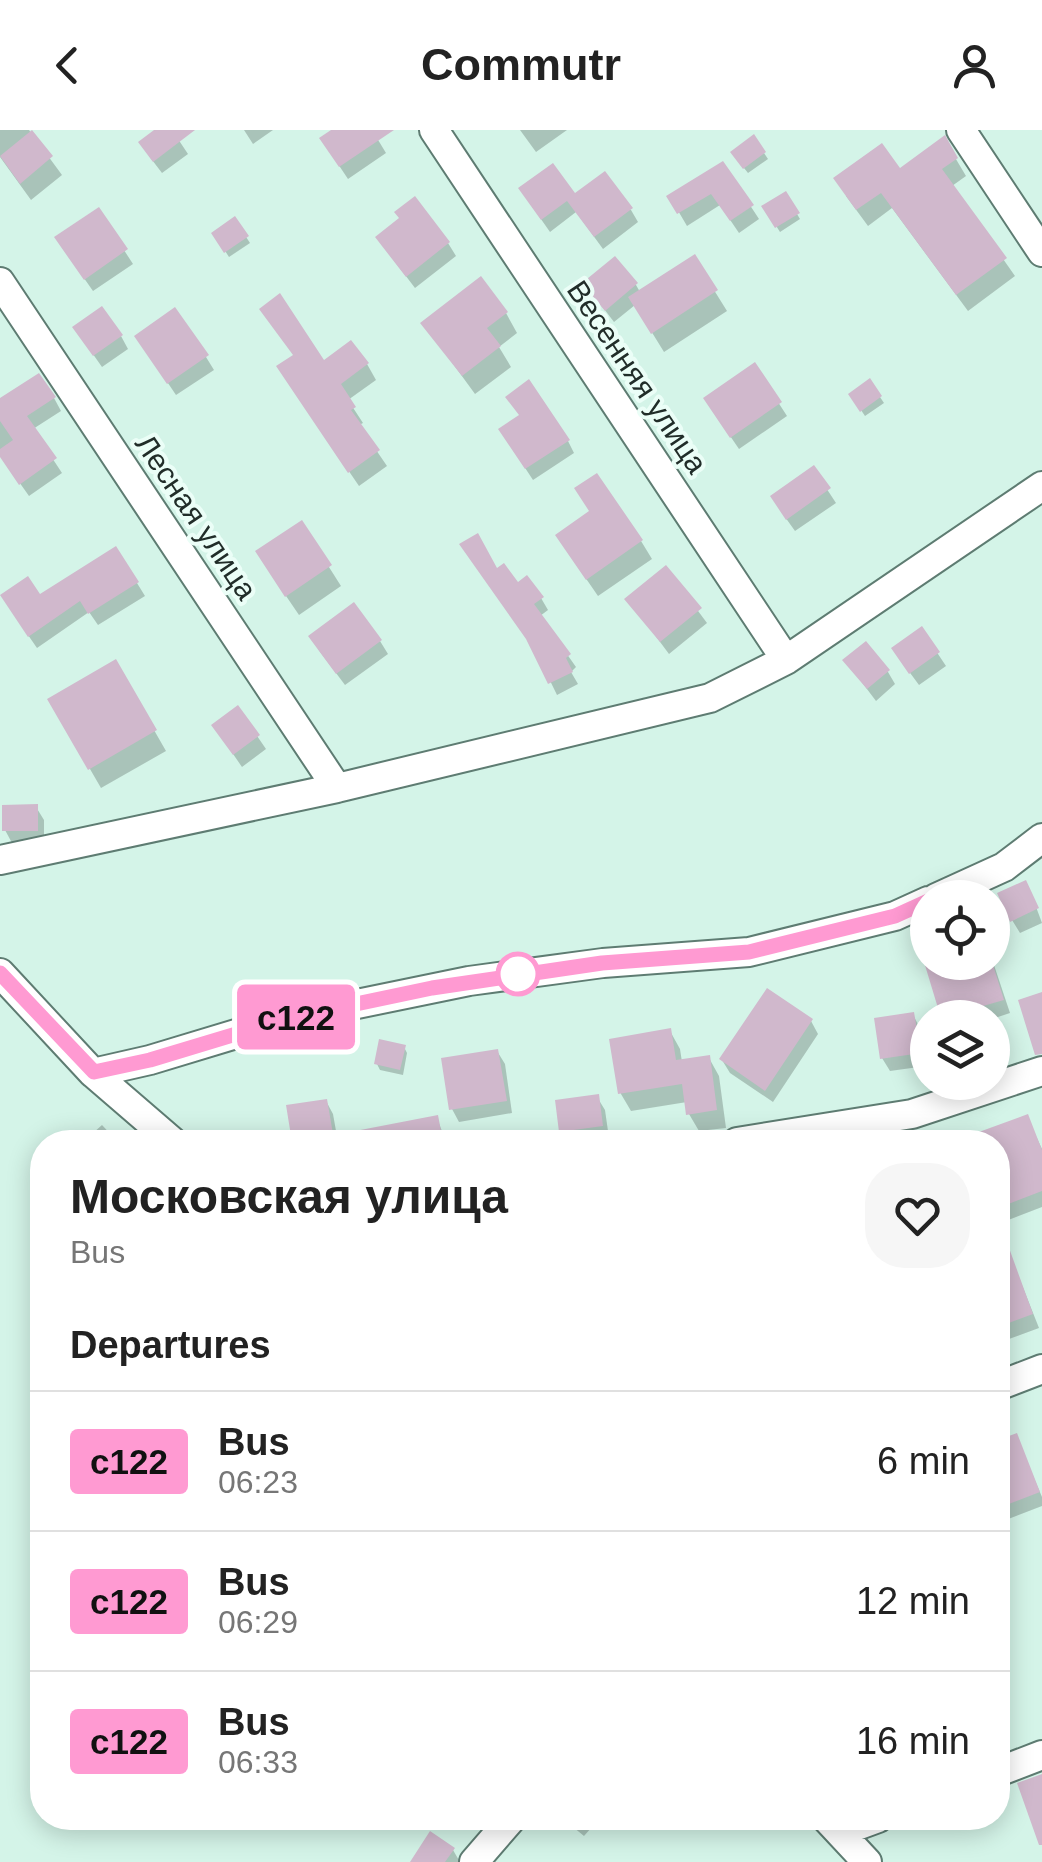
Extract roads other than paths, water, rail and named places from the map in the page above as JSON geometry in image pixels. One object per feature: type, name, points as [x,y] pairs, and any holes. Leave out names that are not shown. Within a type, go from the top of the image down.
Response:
[{"type":"street","name":"Весенняя улица","points":[[434,130],[786,660]]},
{"type":"street","points":[[961,130],[1042,252]]},
{"type":"street","name":"Лесная улица","points":[[0,282],[337,788]]},
{"type":"street","points":[[0,860],[337,788],[710,698],[786,660],[1042,486]]},
{"type":"street","points":[[974,880],[1004,866],[1042,838]]},
{"type":"street","points":[[94,1072],[150,1060],[289,1018],[468,981],[602,963],[749,952],[910,909]]},
{"type":"street","points":[[0,973],[94,1072],[159,1130]]},
{"type":"street","points":[[812,1130],[912,1114],[1042,1071]]},
{"type":"street","points":[[1010,1381],[1042,1369]]},
{"type":"street","points":[[1010,1767],[1042,1755]]},
{"type":"street","points":[[474,1862],[502,1830]]},
{"type":"street","points":[[838,1830],[867,1862]]}]
